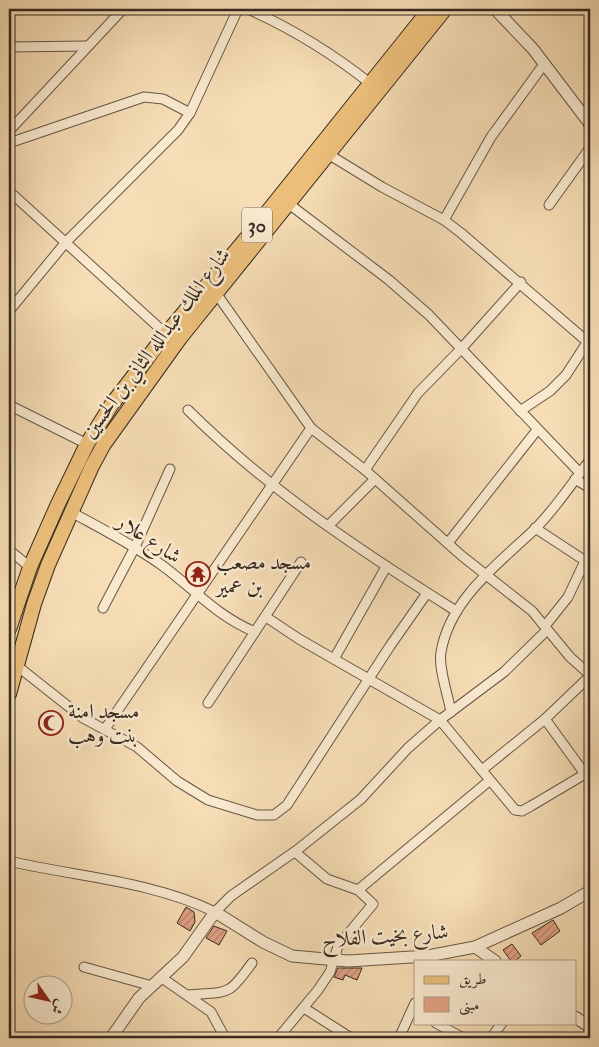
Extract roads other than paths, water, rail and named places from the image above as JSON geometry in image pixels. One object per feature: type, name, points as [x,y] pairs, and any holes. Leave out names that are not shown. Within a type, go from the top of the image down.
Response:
[{"type":"main road","name":"شارع الملك عبدالله الثاني بن الحسين","points":[[10,621],[30,567],[87,444],[132,376],[166,334],[228,270],[430,9]]},
{"type":"main road","name":"شارع الملك عبدالله الثاني بن الحسين","points":[[249,244],[288,204],[445,9]]},
{"type":"main road","name":"شارع الملك عبدالله الثاني بن الحسين","points":[[9,694],[34,604],[71,512],[104,444],[150,378],[216,292],[228,270]]},
{"type":"street","points":[[9,131],[123,9]]},
{"type":"street","points":[[9,311],[66,242],[166,145],[190,113],[238,9]]},
{"type":"street","points":[[248,9],[266,12],[339,58],[371,84]]},
{"type":"street","points":[[495,9],[509,22],[544,64],[590,124]]},
{"type":"street","points":[[9,47],[87,46]]},
{"type":"street","points":[[444,220],[491,137],[544,64]]},
{"type":"street","points":[[9,143],[144,97],[163,99],[190,113]]},
{"type":"street","points":[[549,205],[590,148]]},
{"type":"street","points":[[328,154],[382,187],[444,220],[479,246],[589,341],[566,375],[550,391],[520,411]]},
{"type":"street","points":[[9,191],[166,334]]},
{"type":"street","points":[[288,204],[400,289],[461,349],[590,488]]},
{"type":"street","points":[[365,470],[418,393],[461,349],[521,282]]},
{"type":"street","points":[[216,292],[311,428],[365,470],[448,544],[532,611],[570,657],[590,676],[545,719],[482,770]]},
{"type":"street","points":[[9,405],[87,444]]},
{"type":"street","points":[[188,410],[213,435],[272,484],[386,567],[456,611]]},
{"type":"street","points":[[105,729],[311,428]]},
{"type":"street","points":[[448,544],[537,430]]},
{"type":"street","points":[[451,712],[440,653],[447,628],[456,611],[486,574],[536,528],[590,460]]},
{"type":"street","points":[[103,608],[135,547],[170,469]]},
{"type":"street","points":[[328,526],[375,479]]},
{"type":"street","name":"شارع علار","points":[[71,512],[135,547],[174,574],[216,611],[255,632]]},
{"type":"street","points":[[111,1038],[125,1016],[152,986],[183,957],[215,912],[231,896],[295,852],[361,799],[408,748],[440,720],[504,672],[546,628],[568,597],[588,563],[536,528]]},
{"type":"street","points":[[9,550],[30,567]]},
{"type":"street","points":[[208,703],[301,562]]},
{"type":"street","points":[[334,659],[386,567]]},
{"type":"street","points":[[16,665],[83,718],[137,747],[177,781],[208,800],[257,815],[274,815],[287,805],[427,593]]},
{"type":"street","points":[[266,617],[334,659],[440,720],[509,806],[522,810],[588,773],[545,719]]},
{"type":"street","points":[[358,890],[489,781]]},
{"type":"street","points":[[278,1038],[304,1008],[326,978],[334,961],[338,946],[372,907],[372,902],[358,890],[327,879],[295,852]]},
{"type":"street","name":"شارع بخيت الفلاح","points":[[9,861],[183,898],[215,912],[280,952],[303,959],[334,961],[446,957],[476,947],[553,912],[590,891]]},
{"type":"street","points":[[476,947],[494,960]]},
{"type":"street","points":[[187,995],[228,992],[235,987],[252,963]]},
{"type":"street","points":[[84,967],[152,986]]},
{"type":"street","points":[[162,978],[211,1012],[225,1038]]},
{"type":"street","points":[[304,1008],[351,1038]]},
{"type":"street","points":[[399,1038],[414,1008]]},
{"type":"street","points":[[576,1018],[590,1027]]},
{"type":"street","points":[[438,1024],[463,1038]]},
{"type":"street","points":[[490,1038],[501,1024]]},
{"type":"place","name":"مسجد مصعب بن عمير","points":[[198,574]]},
{"type":"place","name":"مسجد امنة بنت وهب","points":[[51,723]]}]
